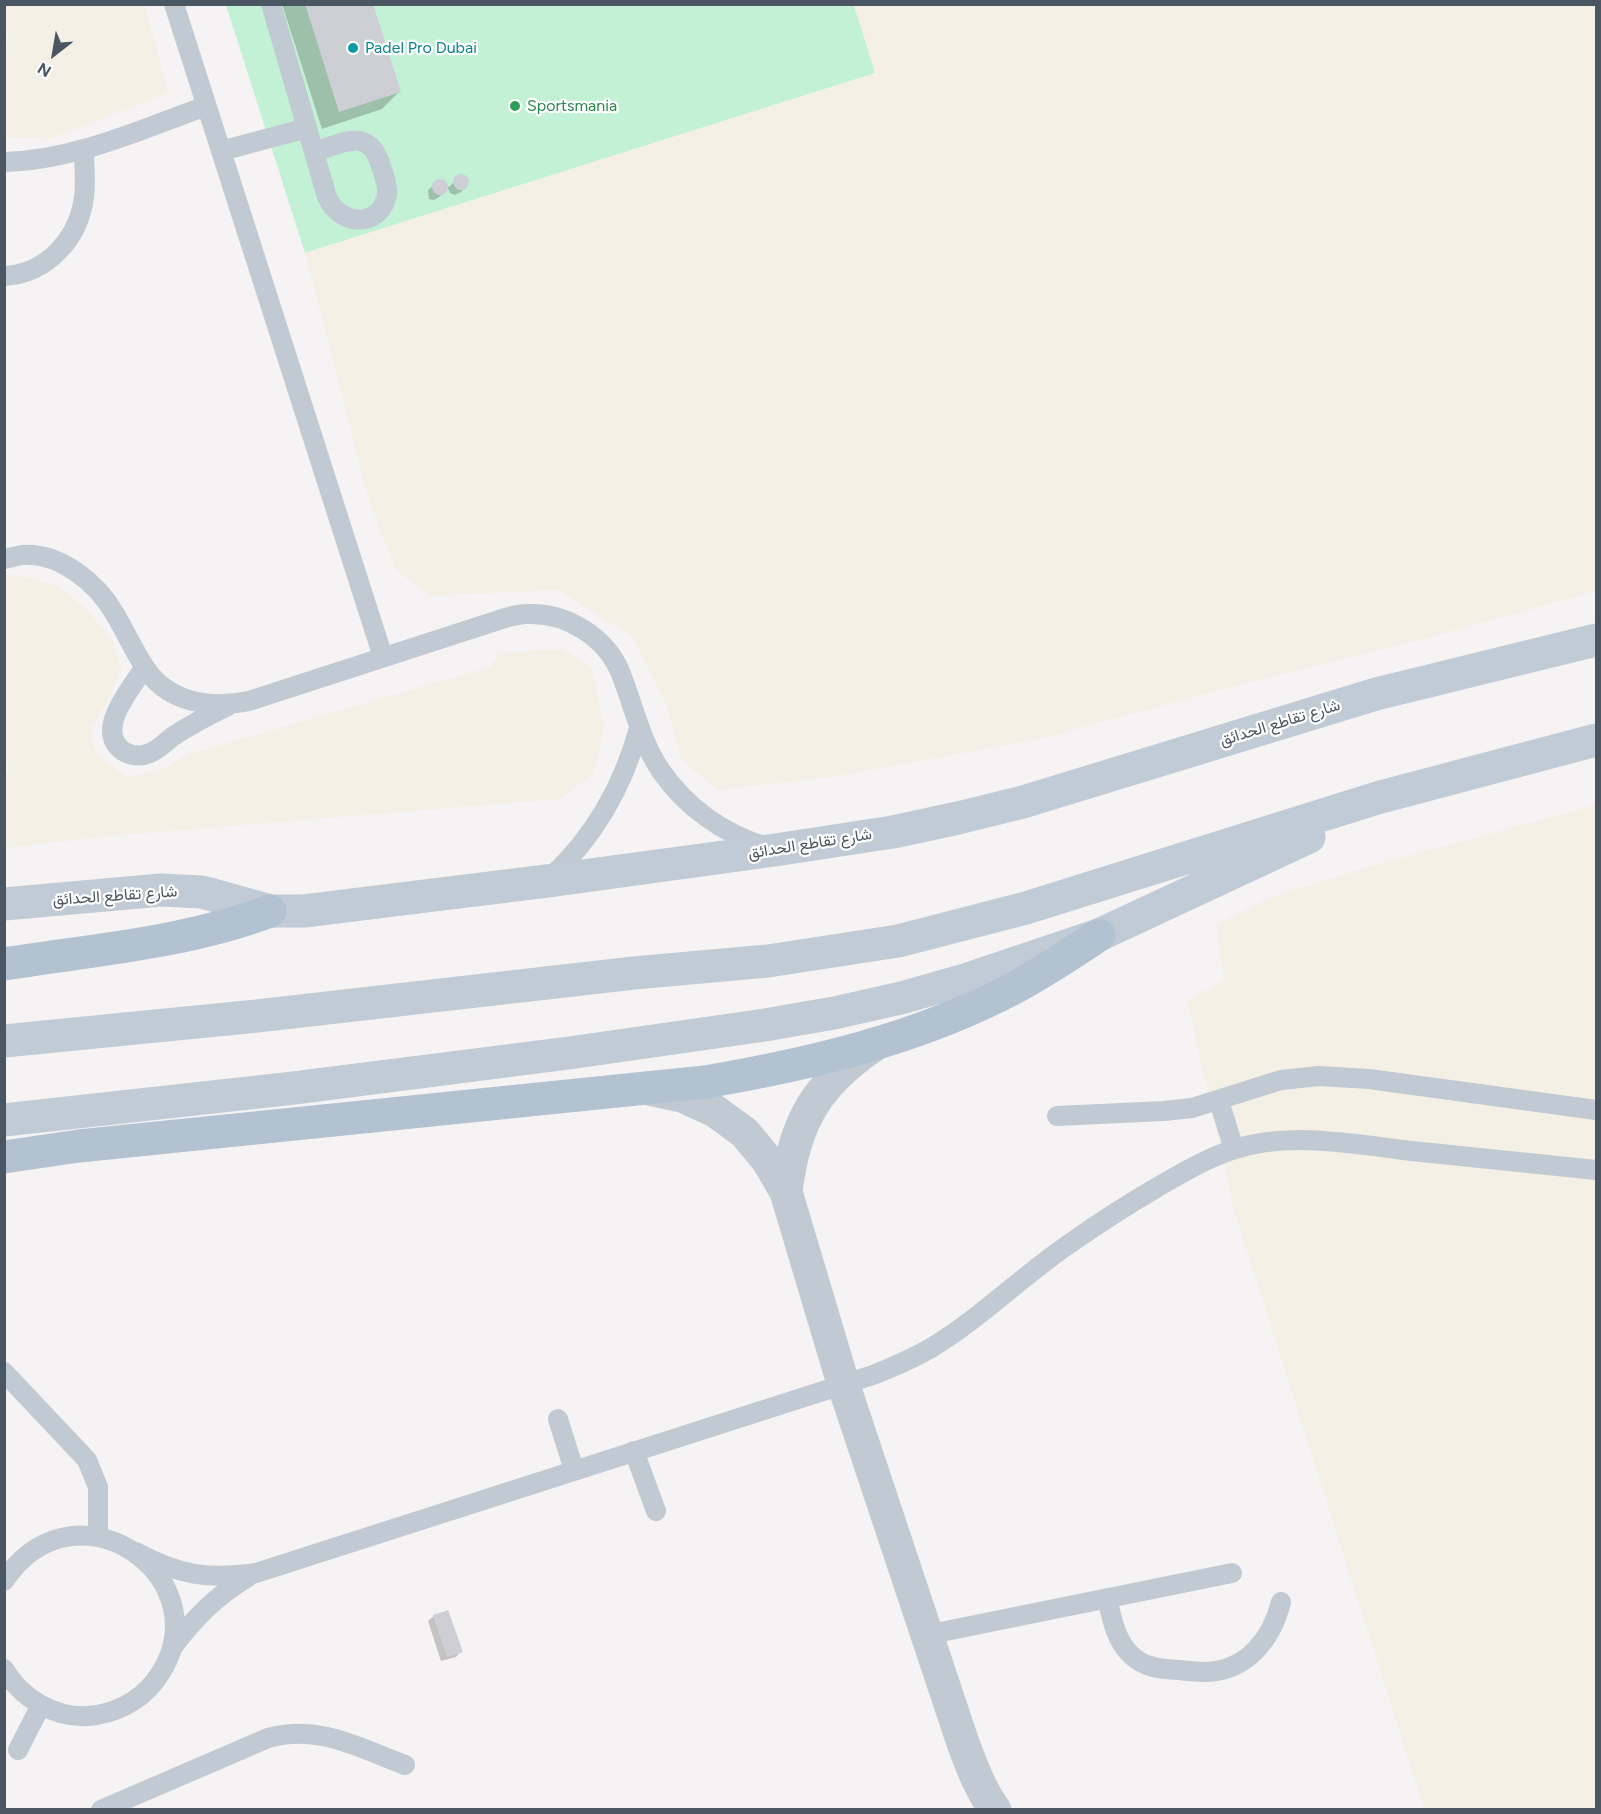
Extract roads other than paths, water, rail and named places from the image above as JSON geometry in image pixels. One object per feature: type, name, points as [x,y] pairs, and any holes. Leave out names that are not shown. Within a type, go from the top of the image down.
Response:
[{"type":"main road","name":"شارع تقاطع الحدائق","points":[[4,903],[161,890],[202,892],[270,911],[304,911],[547,881],[893,832],[1023,802],[1376,694],[1596,640]]},
{"type":"main road","points":[[4,1041],[257,1016],[634,973],[768,961],[898,941],[1026,908],[1377,798],[1596,740]]},
{"type":"main road","points":[[4,1120],[294,1088],[569,1053],[765,1025],[901,998],[968,980],[1100,935],[1308,838],[1377,798]]},
{"type":"main road","points":[[4,964],[197,934],[270,911]]},
{"type":"main road","points":[[4,1156],[80,1146],[705,1082],[762,1072],[878,1044],[968,1010],[1012,989],[1100,935]]},
{"type":"street","points":[[786,1192],[790,1162],[798,1133],[812,1106],[830,1081],[852,1060],[878,1044]]},
{"type":"street","points":[[646,1088],[682,1096],[715,1111],[745,1133],[768,1161],[786,1192],[843,1383],[927,1635],[974,1773],[995,1809]]},
{"type":"lane","points":[[174,4],[383,657]]},
{"type":"lane","points":[[271,4],[315,152]]},
{"type":"lane","points":[[4,162],[37,160],[84,150],[206,106]]},
{"type":"lane","points":[[221,151],[307,128]]},
{"type":"lane","points":[[4,276],[13,276],[35,268],[54,256],[70,239],[80,218],[85,196],[84,150]]},
{"type":"lane","points":[[4,559],[24,555],[46,558],[67,566],[85,578],[114,612],[144,668],[165,688],[191,702],[210,705],[230,705],[249,701],[505,618],[527,614],[551,616],[573,623],[592,635],[608,652],[620,672],[639,728],[661,770],[692,806],[731,833],[775,850]]},
{"type":"lane","points":[[144,668],[112,723],[115,742],[129,755],[149,754],[191,725],[230,705]]},
{"type":"lane","points":[[547,881],[570,860],[606,812],[631,757],[639,728]]},
{"type":"lane","points":[[1057,1116],[1192,1108],[1281,1080],[1319,1076],[1369,1079],[1596,1110]]},
{"type":"lane","points":[[1219,1101],[1234,1149]]},
{"type":"lane","points":[[4,1581],[18,1562],[35,1548],[55,1539],[76,1535],[98,1536],[118,1542],[158,1564],[206,1577],[231,1577],[256,1573],[873,1375],[902,1363],[956,1331],[1070,1243],[1117,1212],[1188,1169],[1234,1149],[1259,1143],[1284,1141],[1336,1142],[1596,1170]]},
{"type":"lane","points":[[4,1372],[87,1460],[98,1487],[98,1536]]},
{"type":"lane","points":[[558,1419],[574,1470]]},
{"type":"lane","points":[[634,1451],[656,1511]]},
{"type":"lane","points":[[4,1669],[24,1694],[41,1705],[63,1714],[86,1716],[109,1713],[130,1703],[148,1689],[163,1670],[171,1649],[174,1627],[172,1606],[164,1585],[152,1566],[136,1552]]},
{"type":"lane","points":[[171,1649],[185,1630],[217,1598],[256,1573]]},
{"type":"lane","points":[[927,1635],[1232,1573]]},
{"type":"lane","points":[[1107,1598],[1120,1642],[1143,1664],[1157,1669],[1208,1672],[1226,1668],[1257,1649],[1268,1636],[1281,1602]]},
{"type":"lane","points":[[18,1750],[41,1705]]},
{"type":"lane","points":[[101,1809],[268,1738],[284,1734],[316,1734],[405,1765]]},
{"type":"place","name":"Padel Pro Dubai","points":[[353,48]]},
{"type":"place","name":"Sportsmania","points":[[515,106]]}]
